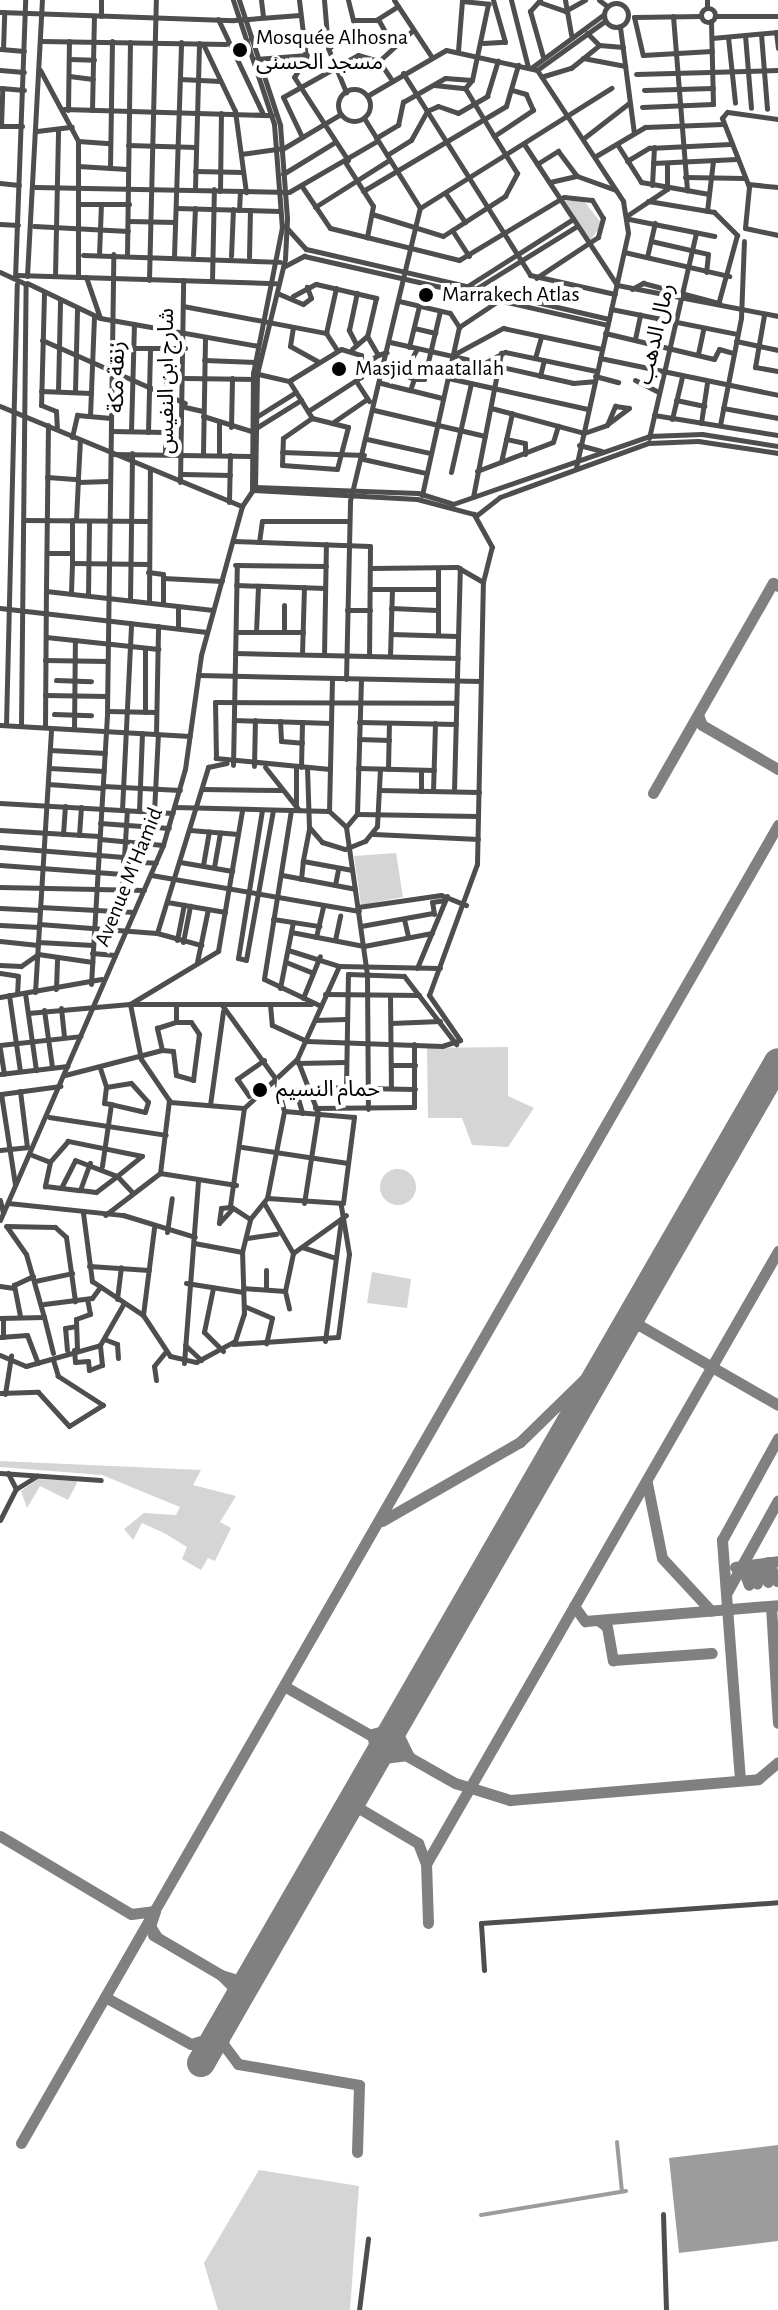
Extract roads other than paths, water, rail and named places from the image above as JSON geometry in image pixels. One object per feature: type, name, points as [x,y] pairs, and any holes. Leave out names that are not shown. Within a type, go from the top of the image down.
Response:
[{"type":"street","points":[[25,0],[3,608],[3,725],[190,736]]},
{"type":"street","points":[[21,726],[25,415],[32,289],[27,280],[34,226],[42,0]]},
{"type":"street","points":[[92,110],[94,41],[101,0]]},
{"type":"street","points":[[149,280],[156,0]]},
{"type":"street","points":[[236,0],[274,115],[283,174],[280,211],[284,226],[306,249],[406,276]]},
{"type":"street","points":[[261,0],[263,16]]},
{"type":"street","points":[[299,0],[307,55]]},
{"type":"street","points":[[324,0],[333,69],[346,92],[341,114]]},
{"type":"street","points":[[348,0],[351,19],[378,19],[396,3],[431,56]]},
{"type":"street","points":[[511,0],[532,68]]},
{"type":"street","points":[[531,0],[567,10],[585,0]]},
{"type":"street","points":[[565,0],[573,42]]},
{"type":"street","points":[[599,0],[607,6]]},
{"type":"street","points":[[642,107],[711,105],[713,19],[707,8],[707,0]]},
{"type":"street","points":[[458,51],[462,1],[492,3]]},
{"type":"street","points":[[544,59],[587,33],[604,18],[607,6],[617,1],[631,17],[643,55],[712,51]]},
{"type":"street","points":[[515,14],[530,11],[538,2]]},
{"type":"street","points":[[483,43],[505,42],[492,3]]},
{"type":"street","points":[[465,88],[472,80],[492,3]]},
{"type":"street","points":[[701,16],[707,8]]},
{"type":"street","points":[[530,11],[544,59]]},
{"type":"street","points":[[24,51],[2,49],[2,12],[218,19],[300,15]]},
{"type":"street","points":[[673,16],[672,72],[687,190]]},
{"type":"street","points":[[620,27],[631,17],[701,16],[713,19],[778,16]]},
{"type":"street","points":[[604,18],[620,27]]},
{"type":"street","points":[[532,68],[571,35],[604,18]]},
{"type":"street","points":[[218,19],[226,44],[264,114]]},
{"type":"street","points":[[378,19],[387,35]]},
{"type":"street","points":[[620,27],[634,133]]},
{"type":"street","points":[[379,61],[413,30]]},
{"type":"street","points":[[249,40],[327,31]]},
{"type":"street","points":[[328,48],[349,32],[387,35],[400,42]]},
{"type":"street","points":[[712,38],[777,32],[778,48]]},
{"type":"street","points":[[522,38],[536,33]]},
{"type":"street","points":[[587,33],[599,45],[623,47]]},
{"type":"street","points":[[761,34],[767,109]]},
{"type":"street","points":[[745,35],[751,108]]},
{"type":"street","points":[[728,37],[735,103]]},
{"type":"street","points":[[41,41],[226,44]]},
{"type":"street","points":[[66,110],[69,41]]},
{"type":"street","points":[[110,168],[112,41]]},
{"type":"street","points":[[127,255],[130,42]]},
{"type":"street","points":[[174,256],[181,42]]},
{"type":"street","points":[[195,188],[202,45]]},
{"type":"street","points":[[202,45],[235,111],[241,154],[243,192],[236,210],[231,256]]},
{"type":"street","points":[[544,76],[583,58],[599,45]]},
{"type":"street","points":[[346,92],[367,96],[431,56],[458,51],[532,68],[544,76],[617,190],[628,217],[624,252],[576,465]]},
{"type":"street","points":[[256,60],[307,55]]},
{"type":"street","points":[[307,55],[293,71],[300,88],[363,191],[372,214],[367,237]]},
{"type":"street","points":[[302,137],[280,102],[300,88],[358,55],[379,61],[392,80]]},
{"type":"street","points":[[583,58],[625,66]]},
{"type":"street","points":[[69,59],[94,60]]},
{"type":"street","points":[[427,111],[458,113],[489,94],[498,61]]},
{"type":"street","points":[[363,191],[508,104],[518,65]]},
{"type":"street","points":[[0,70],[24,72]]},
{"type":"street","points":[[40,70],[66,110],[78,141],[78,277]]},
{"type":"street","points":[[636,74],[778,70]]},
{"type":"street","points":[[403,73],[449,141],[469,179],[519,257],[536,278],[615,294]]},
{"type":"street","points":[[69,76],[93,79]]},
{"type":"street","points":[[35,187],[178,187],[243,192],[282,192],[303,188],[398,125],[400,105],[417,94],[447,77],[472,80]]},
{"type":"street","points":[[180,79],[220,81]]},
{"type":"street","points":[[434,85],[465,88]]},
{"type":"street","points":[[22,126],[1,126],[1,88],[24,90]]},
{"type":"street","points":[[372,214],[441,236],[487,207],[516,175],[465,88]]},
{"type":"street","points":[[420,208],[611,88]]},
{"type":"street","points":[[644,90],[713,88]]},
{"type":"street","points":[[494,136],[532,112],[526,94],[512,90]]},
{"type":"street","points":[[346,679],[349,521],[353,495],[420,208],[364,118],[367,96]]},
{"type":"street","points":[[584,138],[629,103]]},
{"type":"street","points":[[66,110],[235,111],[274,115]]},
{"type":"street","points":[[315,207],[411,140],[427,111]]},
{"type":"street","points":[[719,304],[729,276],[737,235],[745,228],[746,181],[723,124],[727,112],[778,119]]},
{"type":"street","points":[[212,281],[221,113]]},
{"type":"street","points":[[241,154],[279,149],[341,114],[364,118]]},
{"type":"street","points":[[596,157],[634,133],[679,125],[723,124]]},
{"type":"street","points":[[37,131],[73,127]]},
{"type":"street","points":[[55,276],[58,129]]},
{"type":"street","points":[[78,141],[110,143]]},
{"type":"street","points":[[283,174],[335,142]]},
{"type":"street","points":[[524,144],[617,285],[680,300],[719,304]]},
{"type":"street","points":[[617,144],[627,161],[652,185],[709,194]]},
{"type":"street","points":[[627,161],[654,147],[730,144]]},
{"type":"street","points":[[128,145],[196,147]]},
{"type":"street","points":[[652,185],[654,147]]},
{"type":"street","points":[[254,489],[255,376],[277,283],[284,226],[279,149]]},
{"type":"street","points":[[537,164],[558,151],[577,176]]},
{"type":"street","points":[[653,163],[737,159]]},
{"type":"street","points":[[707,211],[713,161]]},
{"type":"street","points":[[667,163],[668,187]]},
{"type":"street","points":[[78,166],[127,169]]},
{"type":"street","points":[[195,171],[243,172]]},
{"type":"street","points":[[550,182],[577,176],[617,190]]},
{"type":"street","points":[[685,177],[711,176],[778,187]]},
{"type":"street","points":[[0,183],[19,185]]},
{"type":"street","points":[[628,217],[668,187]]},
{"type":"street","points":[[303,188],[330,228],[412,248],[469,256],[560,199],[580,195],[598,207],[603,227],[590,246],[536,278]]},
{"type":"street","points":[[446,194],[465,222]]},
{"type":"street","points":[[648,201],[707,211],[737,235]]},
{"type":"street","points":[[78,204],[129,204]]},
{"type":"street","points":[[99,255],[101,204]]},
{"type":"street","points":[[176,208],[280,211]]},
{"type":"street","points":[[193,256],[195,208]]},
{"type":"street","points":[[249,257],[250,210]]},
{"type":"street","points":[[628,217],[714,236]]},
{"type":"street","points":[[128,221],[175,222]]},
{"type":"street","points":[[464,289],[575,223]]},
{"type":"street","points":[[647,257],[655,223]]},
{"type":"street","points":[[0,224],[18,225]]},
{"type":"street","points":[[34,226],[78,225],[99,230],[128,231]]},
{"type":"street","points":[[745,228],[778,235]]},
{"type":"street","points":[[452,230],[469,256]]},
{"type":"street","name":"رمال الدهب","points":[[648,440],[696,232]]},
{"type":"street","points":[[651,241],[692,249],[709,256],[706,272]]},
{"type":"street","points":[[720,425],[742,313],[744,241]]},
{"type":"street","points":[[304,256],[306,249]]},
{"type":"street","points":[[624,252],[729,276]]},
{"type":"street","points":[[91,984],[107,711],[113,254]]},
{"type":"street","points":[[83,255],[213,254],[249,257],[280,265],[304,256],[476,289],[501,298]]},
{"type":"street","points":[[471,294],[519,257]]},
{"type":"street","points":[[0,272],[27,280],[55,276],[277,283]]},
{"type":"street","points":[[86,277],[97,317],[90,416]]},
{"type":"street","points":[[16,279],[27,280]]},
{"type":"street","name":"شارح ابن النفيس","points":[[180,482],[183,474],[185,405],[183,280]]},
{"type":"street","points":[[267,320],[277,293],[277,283]]},
{"type":"street","points":[[632,289],[640,283],[682,292],[742,313],[778,316]]},
{"type":"street","points":[[277,293],[309,302],[307,287]]},
{"type":"street","points":[[185,378],[255,376],[289,381],[337,350],[354,346],[367,336],[376,298],[336,288],[307,287],[293,296]]},
{"type":"street","points":[[336,288],[326,333],[337,350]]},
{"type":"street","points":[[32,289],[97,317],[260,346]]},
{"type":"street","points":[[464,289],[471,294],[608,322]]},
{"type":"street","points":[[44,293],[42,408],[56,411],[57,429]]},
{"type":"street","points":[[357,293],[349,330],[365,364]]},
{"type":"street","points":[[422,497],[459,327],[501,298]]},
{"type":"street","points":[[58,391],[60,300]]},
{"type":"street","points":[[399,301],[440,311],[459,327]]},
{"type":"street","points":[[183,306],[326,333]]},
{"type":"street","points":[[409,347],[419,306]]},
{"type":"street","points":[[75,392],[77,308]]},
{"type":"street","points":[[611,309],[778,350]]},
{"type":"street","points":[[417,349],[403,374],[424,379],[440,311]]},
{"type":"street","points":[[635,339],[640,315]]},
{"type":"street","points":[[764,315],[755,367],[778,371]]},
{"type":"street","points":[[654,343],[659,320]]},
{"type":"street","name":"زنقة مكة","points":[[131,431],[134,324]]},
{"type":"street","points":[[293,327],[290,346],[319,362]]},
{"type":"street","points":[[414,328],[435,333]]},
{"type":"street","points":[[453,356],[500,329],[602,349]]},
{"type":"street","points":[[698,354],[703,330]]},
{"type":"street","points":[[605,333],[714,359],[722,334]]},
{"type":"street","points":[[367,336],[378,355]]},
{"type":"street","points":[[203,454],[205,337]]},
{"type":"street","points":[[535,358],[541,337]]},
{"type":"street","points":[[42,340],[166,394],[231,428],[254,430],[301,400]]},
{"type":"street","points":[[390,342],[540,376],[595,376]]},
{"type":"street","points":[[133,348],[185,348]]},
{"type":"street","points":[[148,432],[150,348]]},
{"type":"street","points":[[165,453],[167,348]]},
{"type":"street","points":[[719,349],[733,353]]},
{"type":"street","points":[[308,411],[356,381],[365,364],[387,352]]},
{"type":"street","points":[[483,364],[501,353],[544,360],[618,382]]},
{"type":"street","points":[[472,513],[471,500],[501,367],[501,353]]},
{"type":"street","points":[[600,358],[726,387],[778,395]]},
{"type":"street","points":[[204,360],[257,362]]},
{"type":"street","points":[[540,376],[544,360]]},
{"type":"street","points":[[672,419],[682,377]]},
{"type":"street","points":[[231,428],[232,378]]},
{"type":"street","points":[[448,378],[588,409]]},
{"type":"street","points":[[410,390],[414,379]]},
{"type":"street","points":[[635,380],[659,392]]},
{"type":"street","points":[[289,381],[312,418],[348,427]]},
{"type":"street","points":[[356,381],[374,408],[485,436]]},
{"type":"street","points":[[380,383],[443,398]]},
{"type":"street","points":[[451,472],[471,383]]},
{"type":"street","points":[[701,423],[707,383]]},
{"type":"street","points":[[41,391],[91,393]]},
{"type":"street","points":[[254,419],[296,392]]},
{"type":"street","points":[[332,423],[367,399]]},
{"type":"street","points":[[676,400],[704,406]]},
{"type":"street","points":[[0,406],[242,506]]},
{"type":"street","points":[[491,408],[582,432],[609,423]]},
{"type":"street","points":[[654,415],[777,435],[778,417],[723,408]]},
{"type":"street","points":[[312,418],[283,438],[286,468],[336,469],[352,410]]},
{"type":"street","points":[[501,462],[512,413]]},
{"type":"street","points":[[72,437],[75,416],[111,418]]},
{"type":"street","points":[[219,421],[219,454]]},
{"type":"street","points":[[35,992],[49,768],[45,695],[48,425]]},
{"type":"street","points":[[477,471],[553,442],[558,426]]},
{"type":"street","points":[[254,430],[250,456],[254,489]]},
{"type":"street","points":[[111,431],[165,432]]},
{"type":"street","points":[[472,513],[603,452],[648,440],[702,434],[778,446]]},
{"type":"street","points":[[367,439],[430,453]]},
{"type":"street","points":[[506,439],[525,443],[525,454]]},
{"type":"street","points":[[71,592],[80,440]]},
{"type":"street","points":[[254,489],[471,500],[648,440],[698,441],[778,453]]},
{"type":"street","points":[[111,442],[120,452]]},
{"type":"street","points":[[579,445],[603,452]]},
{"type":"street","points":[[282,452],[343,450],[426,473]]},
{"type":"street","points":[[130,600],[132,453]]},
{"type":"street","points":[[111,454],[250,456]]},
{"type":"street","points":[[229,502],[230,455]]},
{"type":"street","points":[[149,602],[150,470]]},
{"type":"street","points":[[183,474],[230,475]]},
{"type":"street","points":[[47,477],[109,481]]},
{"type":"street","name":"Avenue M'Hamid","points":[[2,1219],[36,1146],[102,979],[151,875],[169,828],[180,790],[207,632],[242,506],[254,489]]},
{"type":"street","points":[[422,497],[472,513],[485,529],[492,547],[483,582],[478,839],[466,905],[430,999],[460,1038],[456,1044]]},
{"type":"street","points":[[481,497],[485,508],[485,529]]},
{"type":"street","points":[[0,520],[8,520]]},
{"type":"street","points":[[24,520],[149,521]]},
{"type":"street","points":[[88,595],[89,521]]},
{"type":"street","points":[[259,542],[262,521],[349,521]]},
{"type":"street","points":[[233,541],[371,547],[369,655]]},
{"type":"street","points":[[324,655],[326,544]]},
{"type":"street","points":[[47,553],[72,553]]},
{"type":"street","points":[[72,563],[148,564]]},
{"type":"street","points":[[226,564],[326,566]]},
{"type":"street","points":[[230,764],[234,720],[237,565]]},
{"type":"street","points":[[371,568],[460,568],[483,582]]},
{"type":"street","points":[[438,568],[438,635]]},
{"type":"street","points":[[454,791],[460,568]]},
{"type":"street","points":[[148,572],[163,578],[222,581]]},
{"type":"street","points":[[163,578],[163,604]]},
{"type":"street","points":[[236,585],[325,588]]},
{"type":"street","points":[[256,632],[258,586]]},
{"type":"street","points":[[302,654],[304,587]]},
{"type":"street","points":[[370,589],[438,589]]},
{"type":"street","points":[[390,656],[392,589]]},
{"type":"street","points":[[46,591],[213,610]]},
{"type":"street","points":[[284,605],[284,632]]},
{"type":"street","points":[[178,606],[178,628]]},
{"type":"street","points":[[3,608],[207,632]]},
{"type":"street","points":[[391,608],[437,610]]},
{"type":"street","points":[[347,610],[370,610]]},
{"type":"street","points":[[122,889],[126,824],[123,787],[131,622]]},
{"type":"street","points":[[154,812],[158,626]]},
{"type":"street","points":[[236,632],[303,632]]},
{"type":"street","points":[[391,634],[457,636]]},
{"type":"street","points":[[46,637],[158,649]]},
{"type":"street","points":[[74,729],[75,640]]},
{"type":"street","points":[[145,648],[145,712]]},
{"type":"street","points":[[235,653],[458,658]]},
{"type":"street","points":[[45,660],[107,661]]},
{"type":"street","points":[[198,675],[480,681]]},
{"type":"street","points":[[329,811],[332,679]]},
{"type":"street","points":[[346,827],[357,814],[361,679]]},
{"type":"street","points":[[56,680],[91,681]]},
{"type":"street","points":[[45,695],[107,696]]},
{"type":"street","points":[[230,764],[214,755],[214,706],[234,698],[456,703]]},
{"type":"street","points":[[107,711],[156,712]]},
{"type":"street","points":[[54,714],[91,715]]},
{"type":"street","points":[[234,720],[331,723]]},
{"type":"street","points":[[254,766],[255,720]]},
{"type":"street","points":[[280,721],[281,741],[302,743]]},
{"type":"street","points":[[302,722],[298,809],[277,898],[264,979],[320,1006]]},
{"type":"street","points":[[359,722],[456,724]]},
{"type":"street","points":[[372,834],[380,815],[380,790],[389,723]]},
{"type":"street","points":[[433,791],[435,723]]},
{"type":"street","points":[[139,811],[142,733]]},
{"type":"street","points":[[359,739],[389,740]]},
{"type":"street","points":[[49,750],[105,753]]},
{"type":"street","points":[[157,933],[208,766],[230,764],[330,769]]},
{"type":"street","points":[[264,766],[309,827],[328,845],[349,848],[372,834],[478,839]]},
{"type":"street","points":[[298,809],[302,767]]},
{"type":"street","points":[[49,768],[104,771]]},
{"type":"street","points":[[358,768],[434,770]]},
{"type":"street","points":[[421,770],[421,791]]},
{"type":"street","points":[[48,784],[180,790]]},
{"type":"street","points":[[202,789],[281,790]]},
{"type":"street","points":[[380,790],[479,792]]},
{"type":"street","points":[[0,803],[154,812],[197,808],[329,811],[346,827],[367,967],[368,1109]]},
{"type":"street","points":[[63,834],[65,806]]},
{"type":"street","points":[[79,835],[81,807]]},
{"type":"street","points":[[130,1004],[218,951],[242,810]]},
{"type":"street","points":[[262,810],[239,959],[247,959],[273,810]]},
{"type":"street","points":[[357,814],[478,816]]},
{"type":"street","points":[[100,823],[169,828]]},
{"type":"street","points":[[301,879],[309,827]]},
{"type":"street","points":[[0,830],[163,845]]},
{"type":"street","points":[[190,830],[238,834]]},
{"type":"street","points":[[203,865],[209,832]]},
{"type":"street","points":[[214,867],[220,833]]},
{"type":"street","points":[[0,847],[156,863]]},
{"type":"street","points":[[305,850],[319,864]]},
{"type":"street","points":[[303,861],[352,870]]},
{"type":"street","points":[[180,862],[232,871]]},
{"type":"street","points":[[0,865],[123,874]]},
{"type":"street","points":[[335,885],[338,869]]},
{"type":"street","points":[[151,875],[323,906],[358,909],[446,898],[466,905]]},
{"type":"street","points":[[282,875],[355,889]]},
{"type":"street","points":[[0,887],[144,890]]},
{"type":"street","points":[[435,923],[434,900],[446,898]]},
{"type":"street","points":[[417,968],[446,898]]},
{"type":"street","points":[[167,902],[225,912]]},
{"type":"street","points":[[180,941],[187,906]]},
{"type":"street","points":[[316,937],[323,906]]},
{"type":"street","points":[[0,908],[134,912]]},
{"type":"street","points":[[197,962],[208,909]]},
{"type":"street","points":[[361,926],[433,913]]},
{"type":"street","points":[[335,940],[340,916]]},
{"type":"street","points":[[273,919],[319,926]]},
{"type":"street","points":[[404,919],[408,937]]},
{"type":"street","points":[[280,988],[293,922]]},
{"type":"street","points":[[0,925],[157,933],[201,945]]},
{"type":"street","points":[[291,932],[364,946],[432,933]]},
{"type":"street","points":[[0,941],[93,945]]},
{"type":"street","points":[[288,950],[320,956],[339,966],[440,968]]},
{"type":"street","points":[[92,953],[115,955]]},
{"type":"street","points":[[38,954],[57,960],[92,962]]},
{"type":"street","points":[[0,965],[21,966],[38,954]]},
{"type":"street","points":[[303,998],[320,956]]},
{"type":"street","points":[[56,989],[57,960]]},
{"type":"street","points":[[286,962],[313,973]]},
{"type":"street","points":[[250,1219],[230,1209],[242,1147],[244,1108],[249,1096],[298,1061],[339,966]]},
{"type":"street","points":[[0,973],[18,976],[17,994]]},
{"type":"street","points":[[346,1086],[346,974],[401,974],[441,1021],[456,1044]]},
{"type":"street","points":[[0,997],[91,984],[102,979]]},
{"type":"street","points":[[25,993],[36,1070]]},
{"type":"street","points":[[325,994],[419,995]]},
{"type":"street","points":[[9,995],[20,1071]]},
{"type":"street","points":[[390,995],[391,1088]]},
{"type":"street","points":[[28,1013],[94,1004],[176,1004],[222,1008],[270,1004],[320,1006]]},
{"type":"street","points":[[105,1215],[160,1173],[170,1102],[141,1059],[130,1004]]},
{"type":"street","points":[[176,1004],[176,1022]]},
{"type":"street","points":[[270,1004],[272,1025],[306,1041],[456,1044]]},
{"type":"street","points":[[61,1008],[64,1036]]},
{"type":"street","points":[[222,1008],[264,1060],[280,1091],[284,1111],[266,1200],[277,1234],[293,1253]]},
{"type":"street","points":[[210,1105],[222,1008]]},
{"type":"street","points":[[44,1010],[52,1067]]},
{"type":"street","points":[[315,1020],[345,1019]]},
{"type":"street","points":[[391,1023],[441,1021]]},
{"type":"street","points":[[65,1075],[141,1059],[162,1050],[173,1051],[176,1075],[193,1080],[199,1034],[191,1022],[176,1022],[157,1028],[162,1050]]},
{"type":"street","points":[[68,1066],[2,1074],[0,1047],[48,1038],[81,1036]]},
{"type":"street","points":[[284,1111],[302,1113],[412,1108],[415,1089],[414,1044]]},
{"type":"street","points":[[249,1096],[237,1079],[264,1060]]},
{"type":"street","points":[[298,1061],[345,1062]]},
{"type":"street","points":[[298,1061],[316,1111],[304,1203]]},
{"type":"street","points":[[391,1065],[415,1065]]},
{"type":"street","points":[[100,1068],[106,1087],[104,1103],[148,1108],[131,1083],[106,1087]]},
{"type":"street","points":[[15,1186],[1,1094],[60,1086]]},
{"type":"street","points":[[308,1087],[415,1089]]},
{"type":"street","points":[[280,1091],[295,1088],[302,1113]]},
{"type":"street","points":[[20,1091],[27,1147]]},
{"type":"street","points":[[170,1102],[244,1108]]},
{"type":"street","points":[[102,1166],[111,1104]]},
{"type":"street","points":[[83,1213],[89,1266],[100,1287],[143,1315],[166,1351],[184,1363],[202,1360],[232,1345],[325,1341],[338,1337],[346,1296],[341,1206],[354,1117],[316,1111]]},
{"type":"street","points":[[48,1117],[166,1135]]},
{"type":"street","points":[[65,1141],[107,1145],[142,1152],[100,1191],[43,1184],[50,1162],[65,1141]]},
{"type":"street","points":[[0,1150],[36,1146]]},
{"type":"street","points":[[242,1147],[348,1163]]},
{"type":"street","points":[[32,1155],[50,1162]]},
{"type":"street","points":[[61,1188],[72,1161],[102,1166],[133,1193]]},
{"type":"street","points":[[80,1190],[90,1163]]},
{"type":"street","points":[[160,1173],[236,1185]]},
{"type":"street","points":[[184,1363],[186,1283],[194,1240],[198,1180]]},
{"type":"street","points":[[167,1232],[172,1198]]},
{"type":"street","points":[[123,1215],[126,1199]]},
{"type":"street","points":[[0,1200],[2,1219],[34,1278],[43,1304],[58,1376],[103,1405],[69,1426],[40,1393],[2,1394],[11,1354]]},
{"type":"street","points":[[266,1200],[341,1206]]},
{"type":"street","points":[[232,1345],[244,1306],[242,1252],[250,1219],[266,1200]]},
{"type":"street","points":[[8,1203],[123,1215],[154,1228],[242,1252]]},
{"type":"street","points":[[289,1309],[285,1291],[293,1253],[344,1217]]},
{"type":"street","points":[[325,1341],[335,1258],[344,1217]]},
{"type":"street","points":[[2,1219],[59,1229],[72,1273],[75,1301]]},
{"type":"street","points":[[143,1315],[154,1228]]},
{"type":"street","points":[[247,1238],[277,1234]]},
{"type":"street","points":[[302,1247],[335,1258]]},
{"type":"street","points":[[89,1266],[149,1270]]},
{"type":"street","points":[[117,1299],[121,1267]]},
{"type":"street","points":[[266,1270],[266,1287]]},
{"type":"street","points":[[20,1316],[14,1288],[17,1278],[72,1273]]},
{"type":"street","points":[[186,1283],[213,1288],[243,1290],[266,1287],[285,1291]]},
{"type":"street","points":[[0,1286],[14,1288]]},
{"type":"street","points":[[43,1304],[87,1299],[100,1287]]},
{"type":"street","points":[[213,1288],[204,1332],[223,1351]]},
{"type":"street","points":[[73,1350],[78,1316],[89,1315],[87,1299]]},
{"type":"street","points":[[76,1326],[65,1328],[76,1362],[88,1361],[89,1370],[102,1365],[102,1342],[124,1303]]},
{"type":"street","points":[[244,1306],[272,1318],[266,1343]]},
{"type":"street","points":[[38,1363],[27,1335],[2,1337],[1,1318],[44,1317]]},
{"type":"street","points":[[11,1354],[20,1364],[38,1363],[102,1342],[117,1344],[118,1358]]},
{"type":"street","points":[[185,1345],[202,1360]]},
{"type":"street","points":[[156,1380],[154,1366],[166,1351]]},
{"type":"street","points":[[0,1355],[11,1354]]},
{"type":"street","points":[[0,1473],[101,1480]]},
{"type":"street","points":[[8,1473],[16,1489]]},
{"type":"street","points":[[0,1520],[16,1489],[37,1475]]},
{"type":"street","points":[[484,1970],[481,1923],[778,1902]]},
{"type":"street","points":[[663,2214],[666,2310]]},
{"type":"street","points":[[359,2310],[368,2239]]},
{"type":"waterway","points":[[617,2142],[622,2192]]},
{"type":"waterway","points":[[481,2215],[626,2191]]},
{"type":"place","name":"Mosquée Alhosna مسجد الحسنى","points":[[240,50]]},
{"type":"place","name":"Marrakech Atlas","points":[[426,295]]},
{"type":"place","name":"Masjid maatallah","points":[[339,369]]},
{"type":"place","name":"حمام النسيم","points":[[260,1090]]}]
